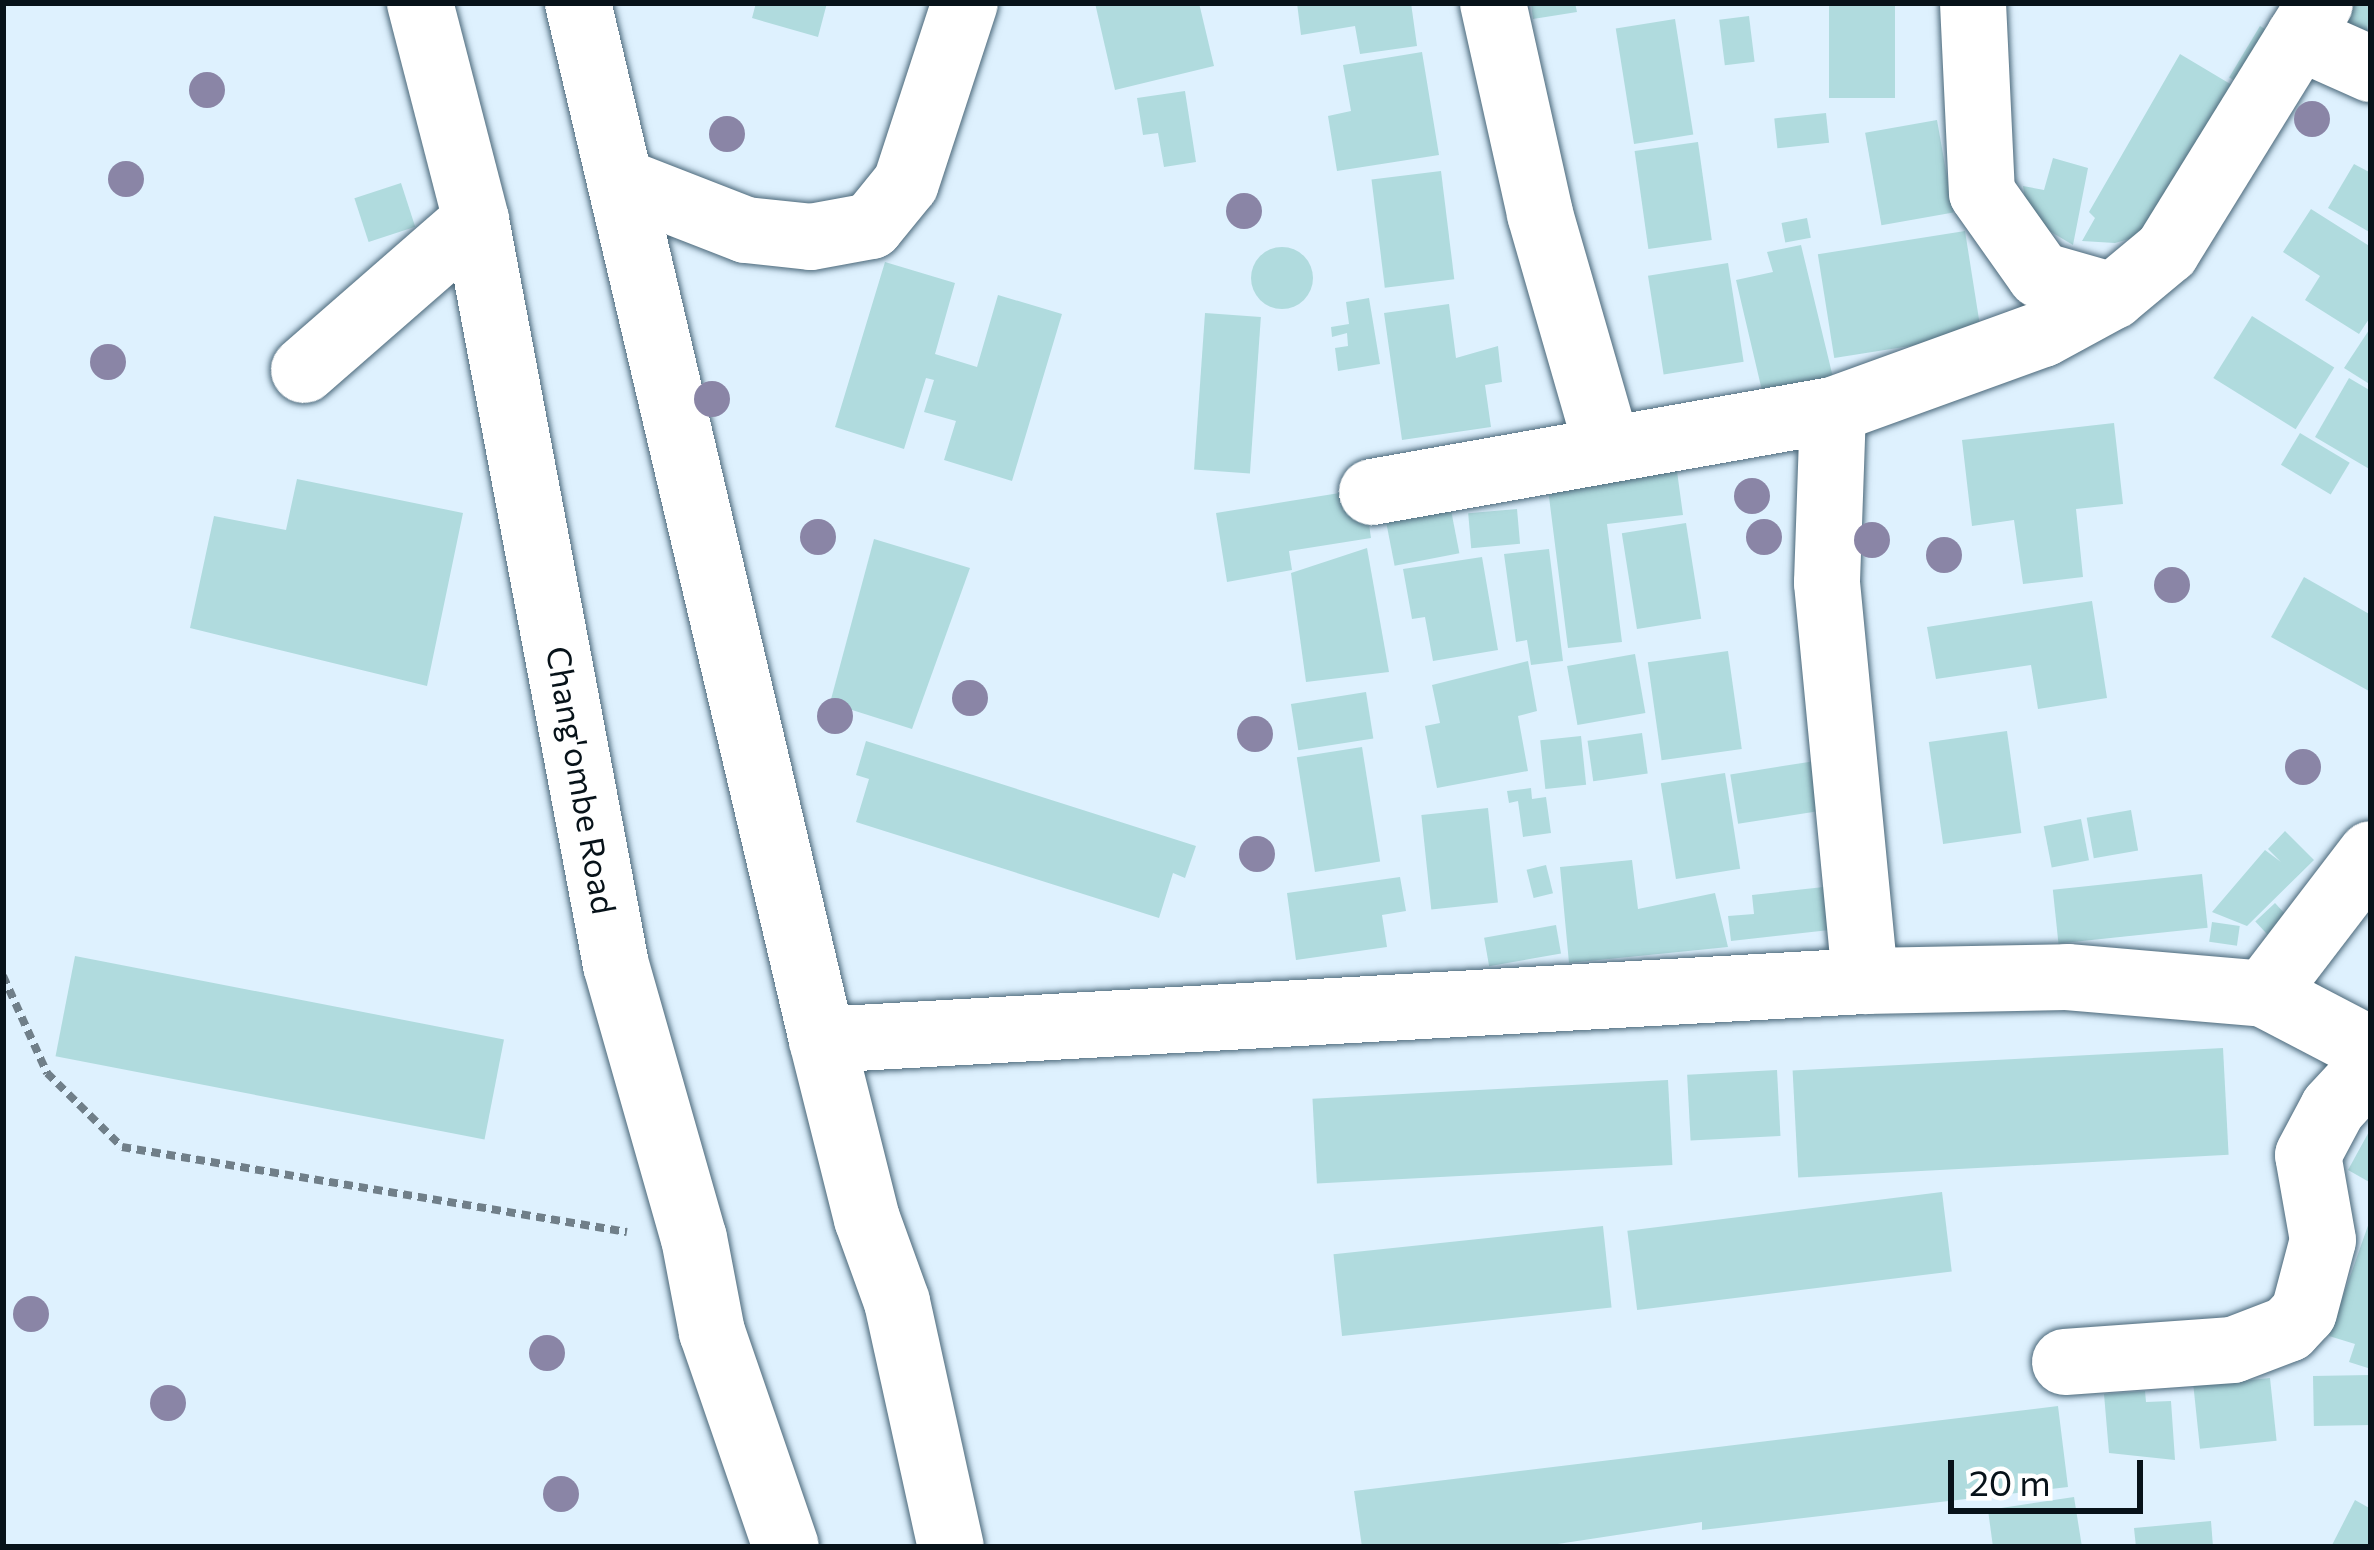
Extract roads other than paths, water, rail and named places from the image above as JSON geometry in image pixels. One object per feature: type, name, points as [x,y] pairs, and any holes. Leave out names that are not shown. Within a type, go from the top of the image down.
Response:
[{"type":"street","name":"Chang'ombe Road","points":[[420,3],[476,220],[616,964],[694,1238],[712,1332],[786,1547]]},
{"type":"street","points":[[578,3],[822,1040],[866,1219],[897,1302],[951,1547]]},
{"type":"street","points":[[620,181],[746,230],[811,237],[871,226],[906,183],[965,3]]},
{"type":"street","points":[[1493,3],[1540,214],[1607,446]]},
{"type":"street","points":[[1972,3],[1982,193],[2040,275],[2113,296]]},
{"type":"street","points":[[1372,492],[1607,446],[1833,410],[1981,361],[2113,296],[2168,251],[2310,20],[2371,69]]},
{"type":"street","points":[[304,370],[476,220]]},
{"type":"street","points":[[1833,410],[1827,583],[1865,981]]},
{"type":"street","points":[[2264,994],[2371,854]]},
{"type":"street","points":[[822,1040],[1865,981],[2067,976],[2264,994],[2371,1049]]},
{"type":"street","points":[[2065,1362],[2234,1350],[2288,1329],[2304,1312],[2323,1240],[2308,1155],[2333,1108],[2371,1067]]}]
